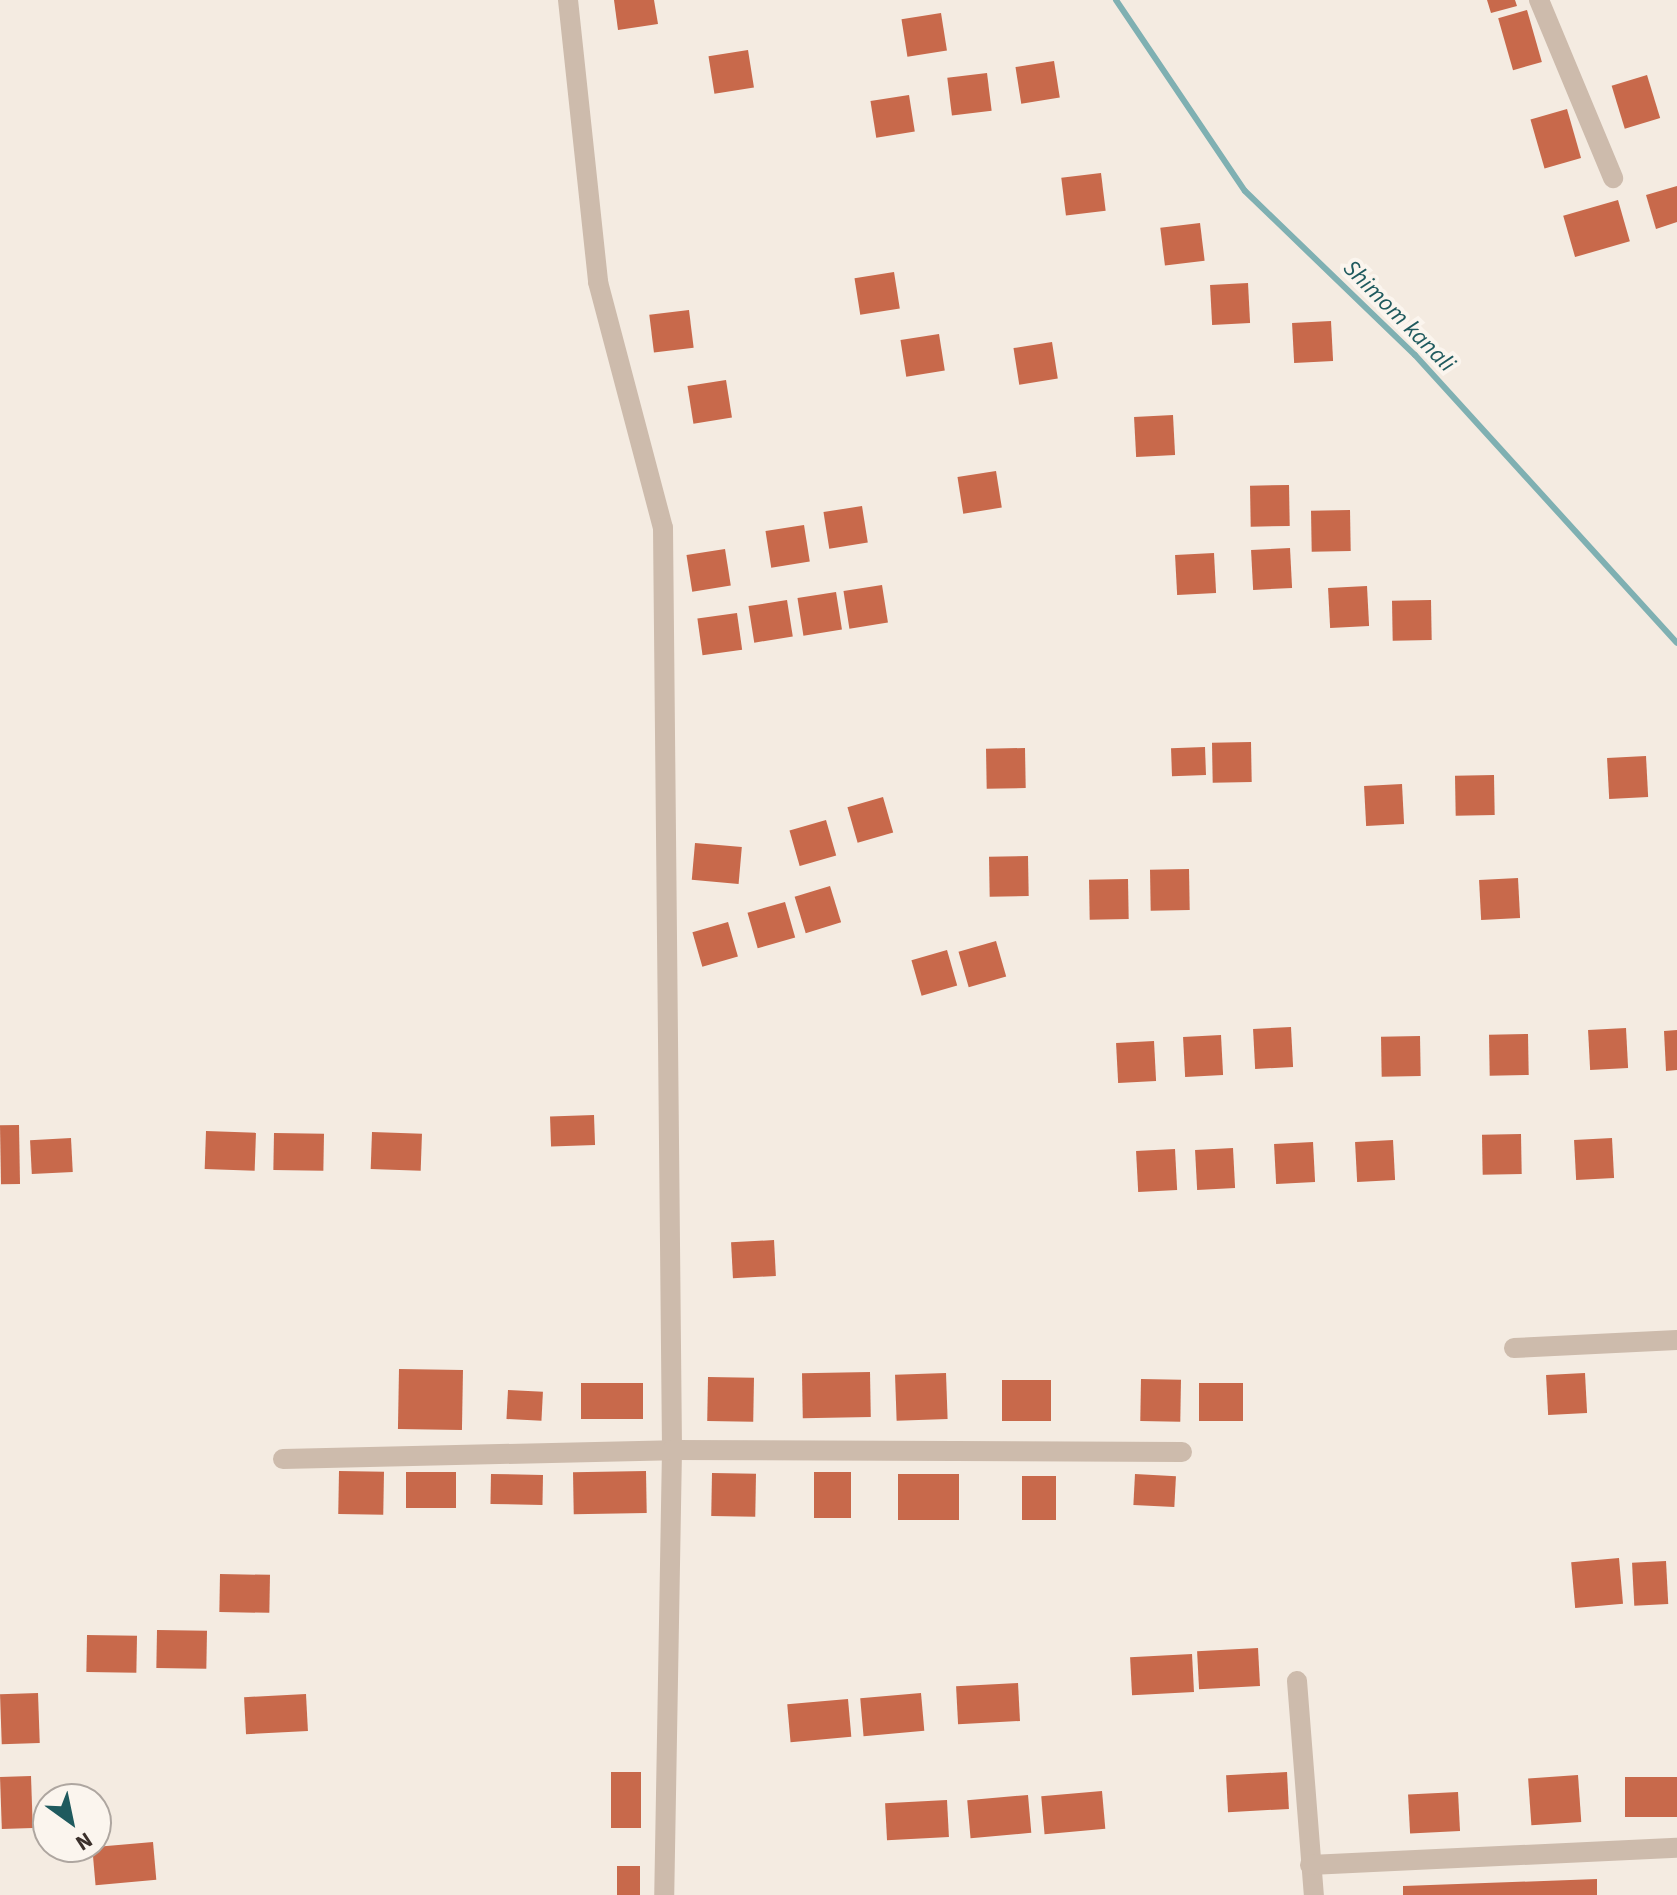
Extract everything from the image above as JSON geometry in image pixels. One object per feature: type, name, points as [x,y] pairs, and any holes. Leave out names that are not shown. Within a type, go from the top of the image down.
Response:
[{"type":"street","points":[[568,0],[598,282],[663,528],[672,1450],[664,1895]]},
{"type":"street","points":[[1539,0],[1613,178]]},
{"type":"street","points":[[1514,1348],[1677,1340]]},
{"type":"street","points":[[283,1459],[672,1450],[1182,1452]]},
{"type":"street","points":[[1297,1681],[1314,1895]]},
{"type":"street","points":[[1310,1865],[1677,1848]]},
{"type":"building","points":[[614,0],[654,0],[658,24],[618,30]]},
{"type":"building","points":[[1487,0],[1515,0],[1517,6],[1491,13]]},
{"type":"building","points":[[1527,10],[1542,62],[1513,70],[1498,18]]},
{"type":"building","points":[[941,13],[947,51],[907,57],[901,19]]},
{"type":"building","points":[[748,50],[754,88],[714,94],[708,56]]},
{"type":"building","points":[[1054,61],[1060,98],[1021,104],[1015,67]]},
{"type":"building","points":[[987,73],[992,111],[952,116],[947,78]]},
{"type":"building","points":[[1647,75],[1660,118],[1625,129],[1612,86]]},
{"type":"building","points":[[909,95],[915,132],[876,138],[870,101]]},
{"type":"building","points":[[1567,109],[1581,158],[1545,168],[1530,119]]},
{"type":"building","points":[[1101,173],[1106,211],[1066,216],[1061,178]]},
{"type":"building","points":[[1677,186],[1677,222],[1656,229],[1646,195]]},
{"type":"building","points":[[1618,200],[1630,241],[1575,257],[1563,216]]},
{"type":"building","points":[[1200,223],[1205,261],[1165,266],[1160,228]]},
{"type":"building","points":[[894,272],[900,309],[860,315],[854,278]]},
{"type":"building","points":[[1248,283],[1250,323],[1212,325],[1210,285]]},
{"type":"building","points":[[689,310],[694,348],[654,353],[649,315]]},
{"type":"building","points":[[1331,321],[1333,361],[1294,363],[1292,323]]},
{"type":"building","points":[[939,334],[945,371],[906,377],[900,340]]},
{"type":"building","points":[[1052,342],[1058,379],[1019,385],[1013,348]]},
{"type":"building","points":[[726,380],[732,418],[693,424],[687,386]]},
{"type":"building","points":[[1173,415],[1175,455],[1136,457],[1134,417]]},
{"type":"building","points":[[996,471],[1002,508],[963,514],[957,477]]},
{"type":"building","points":[[1289,485],[1290,526],[1251,527],[1250,486]]},
{"type":"building","points":[[862,506],[868,543],[829,549],[823,512]]},
{"type":"building","points":[[1350,510],[1351,551],[1312,552],[1311,511]]},
{"type":"building","points":[[804,525],[810,562],[771,568],[765,531]]},
{"type":"building","points":[[1290,548],[1292,588],[1253,590],[1251,550]]},
{"type":"building","points":[[725,549],[731,586],[692,592],[686,555]]},
{"type":"building","points":[[1214,553],[1216,593],[1177,595],[1175,555]]},
{"type":"building","points":[[882,585],[888,623],[849,629],[843,591]]},
{"type":"building","points":[[1367,586],[1369,626],[1330,628],[1328,588]]},
{"type":"building","points":[[836,592],[842,630],[803,636],[797,598]]},
{"type":"building","points":[[787,600],[793,637],[754,643],[748,606]]},
{"type":"building","points":[[1431,600],[1432,640],[1393,641],[1392,601]]},
{"type":"building","points":[[737,613],[742,650],[703,655],[697,619]]},
{"type":"building","points":[[1251,742],[1252,782],[1213,783],[1212,743]]},
{"type":"building","points":[[1205,747],[1206,775],[1172,776],[1171,748]]},
{"type":"building","points":[[1025,748],[1026,788],[987,789],[986,749]]},
{"type":"building","points":[[1646,756],[1648,797],[1609,799],[1607,758]]},
{"type":"building","points":[[1494,775],[1495,815],[1456,816],[1455,776]]},
{"type":"building","points":[[1402,784],[1404,824],[1366,826],[1364,786]]},
{"type":"building","points":[[883,797],[893,833],[858,843],[847,807]]},
{"type":"building","points":[[826,820],[836,856],[800,866],[789,830]]},
{"type":"building","points":[[695,843],[742,847],[739,884],[692,880]]},
{"type":"building","points":[[1028,856],[1029,896],[990,897],[989,857]]},
{"type":"building","points":[[1189,869],[1190,910],[1151,911],[1150,870]]},
{"type":"building","points":[[1518,878],[1520,918],[1481,920],[1479,880]]},
{"type":"building","points":[[1128,879],[1129,919],[1090,920],[1089,880]]},
{"type":"building","points":[[830,886],[841,922],[806,933],[795,897]]},
{"type":"building","points":[[785,902],[795,938],[758,948],[748,913]]},
{"type":"building","points":[[728,922],[738,957],[702,967],[692,932]]},
{"type":"building","points":[[996,941],[1006,977],[969,987],[959,952]]},
{"type":"building","points":[[947,950],[957,986],[922,996],[911,960]]},
{"type":"building","points":[[1291,1027],[1293,1067],[1255,1069],[1253,1029]]},
{"type":"building","points":[[1626,1028],[1628,1068],[1590,1070],[1588,1030]]},
{"type":"building","points":[[1677,1030],[1677,1070],[1666,1071],[1664,1031]]},
{"type":"building","points":[[1528,1034],[1529,1075],[1490,1076],[1489,1035]]},
{"type":"building","points":[[1221,1035],[1223,1075],[1185,1077],[1183,1037]]},
{"type":"building","points":[[1420,1036],[1421,1076],[1382,1077],[1381,1037]]},
{"type":"building","points":[[1154,1041],[1156,1081],[1118,1083],[1116,1043]]},
{"type":"building","points":[[594,1115],[595,1145],[551,1147],[550,1117]]},
{"type":"building","points":[[0,1125],[19,1125],[20,1184],[1,1184]]},
{"type":"building","points":[[206,1131],[256,1133],[255,1171],[205,1169]]},
{"type":"building","points":[[372,1132],[422,1134],[421,1171],[371,1169]]},
{"type":"building","points":[[274,1133],[324,1134],[323,1171],[273,1170]]},
{"type":"building","points":[[1521,1134],[1522,1174],[1483,1175],[1482,1135]]},
{"type":"building","points":[[71,1138],[73,1172],[32,1174],[30,1140]]},
{"type":"building","points":[[1612,1138],[1614,1178],[1576,1180],[1574,1140]]},
{"type":"building","points":[[1393,1140],[1395,1180],[1357,1182],[1355,1142]]},
{"type":"building","points":[[1313,1142],[1315,1182],[1276,1184],[1274,1144]]},
{"type":"building","points":[[1233,1148],[1235,1188],[1197,1190],[1195,1150]]},
{"type":"building","points":[[1175,1149],[1177,1190],[1138,1192],[1136,1151]]},
{"type":"building","points":[[774,1240],[776,1276],[733,1278],[731,1242]]},
{"type":"building","points":[[399,1369],[463,1370],[462,1430],[398,1429]]},
{"type":"building","points":[[870,1372],[871,1417],[803,1418],[802,1373]]},
{"type":"building","points":[[946,1373],[948,1419],[897,1421],[895,1375]]},
{"type":"building","points":[[1585,1373],[1587,1413],[1548,1415],[1546,1375]]},
{"type":"building","points":[[708,1377],[754,1378],[753,1422],[707,1421]]},
{"type":"building","points":[[1141,1379],[1181,1380],[1180,1422],[1140,1421]]},
{"type":"building","points":[[1002,1380],[1051,1380],[1051,1421],[1002,1421]]},
{"type":"building","points":[[581,1383],[643,1383],[643,1419],[581,1419]]},
{"type":"building","points":[[1199,1383],[1243,1383],[1243,1421],[1199,1421]]},
{"type":"building","points":[[508,1390],[543,1392],[541,1421],[506,1419]]},
{"type":"building","points":[[339,1471],[384,1472],[383,1515],[338,1514]]},
{"type":"building","points":[[646,1471],[647,1513],[574,1514],[573,1472]]},
{"type":"building","points":[[406,1472],[456,1472],[456,1508],[406,1508]]},
{"type":"building","points":[[814,1472],[851,1472],[851,1518],[814,1518]]},
{"type":"building","points":[[712,1473],[756,1474],[755,1517],[711,1516]]},
{"type":"building","points":[[491,1474],[543,1475],[542,1505],[490,1504]]},
{"type":"building","points":[[898,1474],[959,1474],[959,1520],[898,1520]]},
{"type":"building","points":[[1135,1474],[1176,1476],[1174,1507],[1133,1505]]},
{"type":"building","points":[[1022,1476],[1056,1476],[1056,1520],[1022,1520]]},
{"type":"building","points":[[1619,1558],[1623,1604],[1575,1608],[1571,1562]]},
{"type":"building","points":[[1666,1561],[1668,1604],[1634,1606],[1632,1563]]},
{"type":"building","points":[[220,1574],[270,1575],[269,1613],[219,1612]]},
{"type":"building","points":[[157,1630],[207,1631],[206,1669],[156,1668]]},
{"type":"building","points":[[87,1635],[137,1636],[136,1673],[86,1672]]},
{"type":"building","points":[[1258,1648],[1260,1686],[1199,1689],[1197,1651]]},
{"type":"building","points":[[1192,1654],[1194,1692],[1132,1695],[1130,1657]]},
{"type":"building","points":[[1018,1683],[1020,1721],[958,1724],[956,1686]]},
{"type":"building","points":[[38,1693],[40,1743],[2,1744],[0,1694]]},
{"type":"building","points":[[921,1693],[924,1731],[864,1736],[860,1698]]},
{"type":"building","points":[[306,1694],[308,1731],[246,1734],[244,1697]]},
{"type":"building","points":[[848,1699],[851,1737],[791,1742],[787,1704]]},
{"type":"building","points":[[611,1772],[641,1772],[641,1828],[611,1828]]},
{"type":"building","points":[[1287,1772],[1289,1809],[1228,1812],[1226,1775]]},
{"type":"building","points":[[1578,1775],[1581,1822],[1531,1825],[1528,1778]]},
{"type":"building","points":[[31,1776],[32,1828],[2,1829],[0,1777]]},
{"type":"building","points":[[1625,1777],[1677,1777],[1677,1817],[1625,1817]]},
{"type":"building","points":[[1102,1791],[1105,1829],[1045,1834],[1041,1796]]},
{"type":"building","points":[[1458,1792],[1460,1831],[1410,1834],[1408,1795]]},
{"type":"building","points":[[1028,1795],[1031,1833],[971,1838],[967,1800]]},
{"type":"building","points":[[947,1800],[949,1837],[887,1840],[885,1803]]},
{"type":"building","points":[[153,1842],[156,1880],[96,1885],[94,1863],[112,1863],[112,1846]]},
{"type":"building","points":[[617,1866],[640,1866],[640,1895],[617,1895]]},
{"type":"building","points":[[1597,1879],[1597,1895],[1403,1895],[1403,1886]]},
{"type":"waterway","name":"Shimom kanali","points":[[1116,0],[1245,191],[1415,355],[1677,643]]}]
